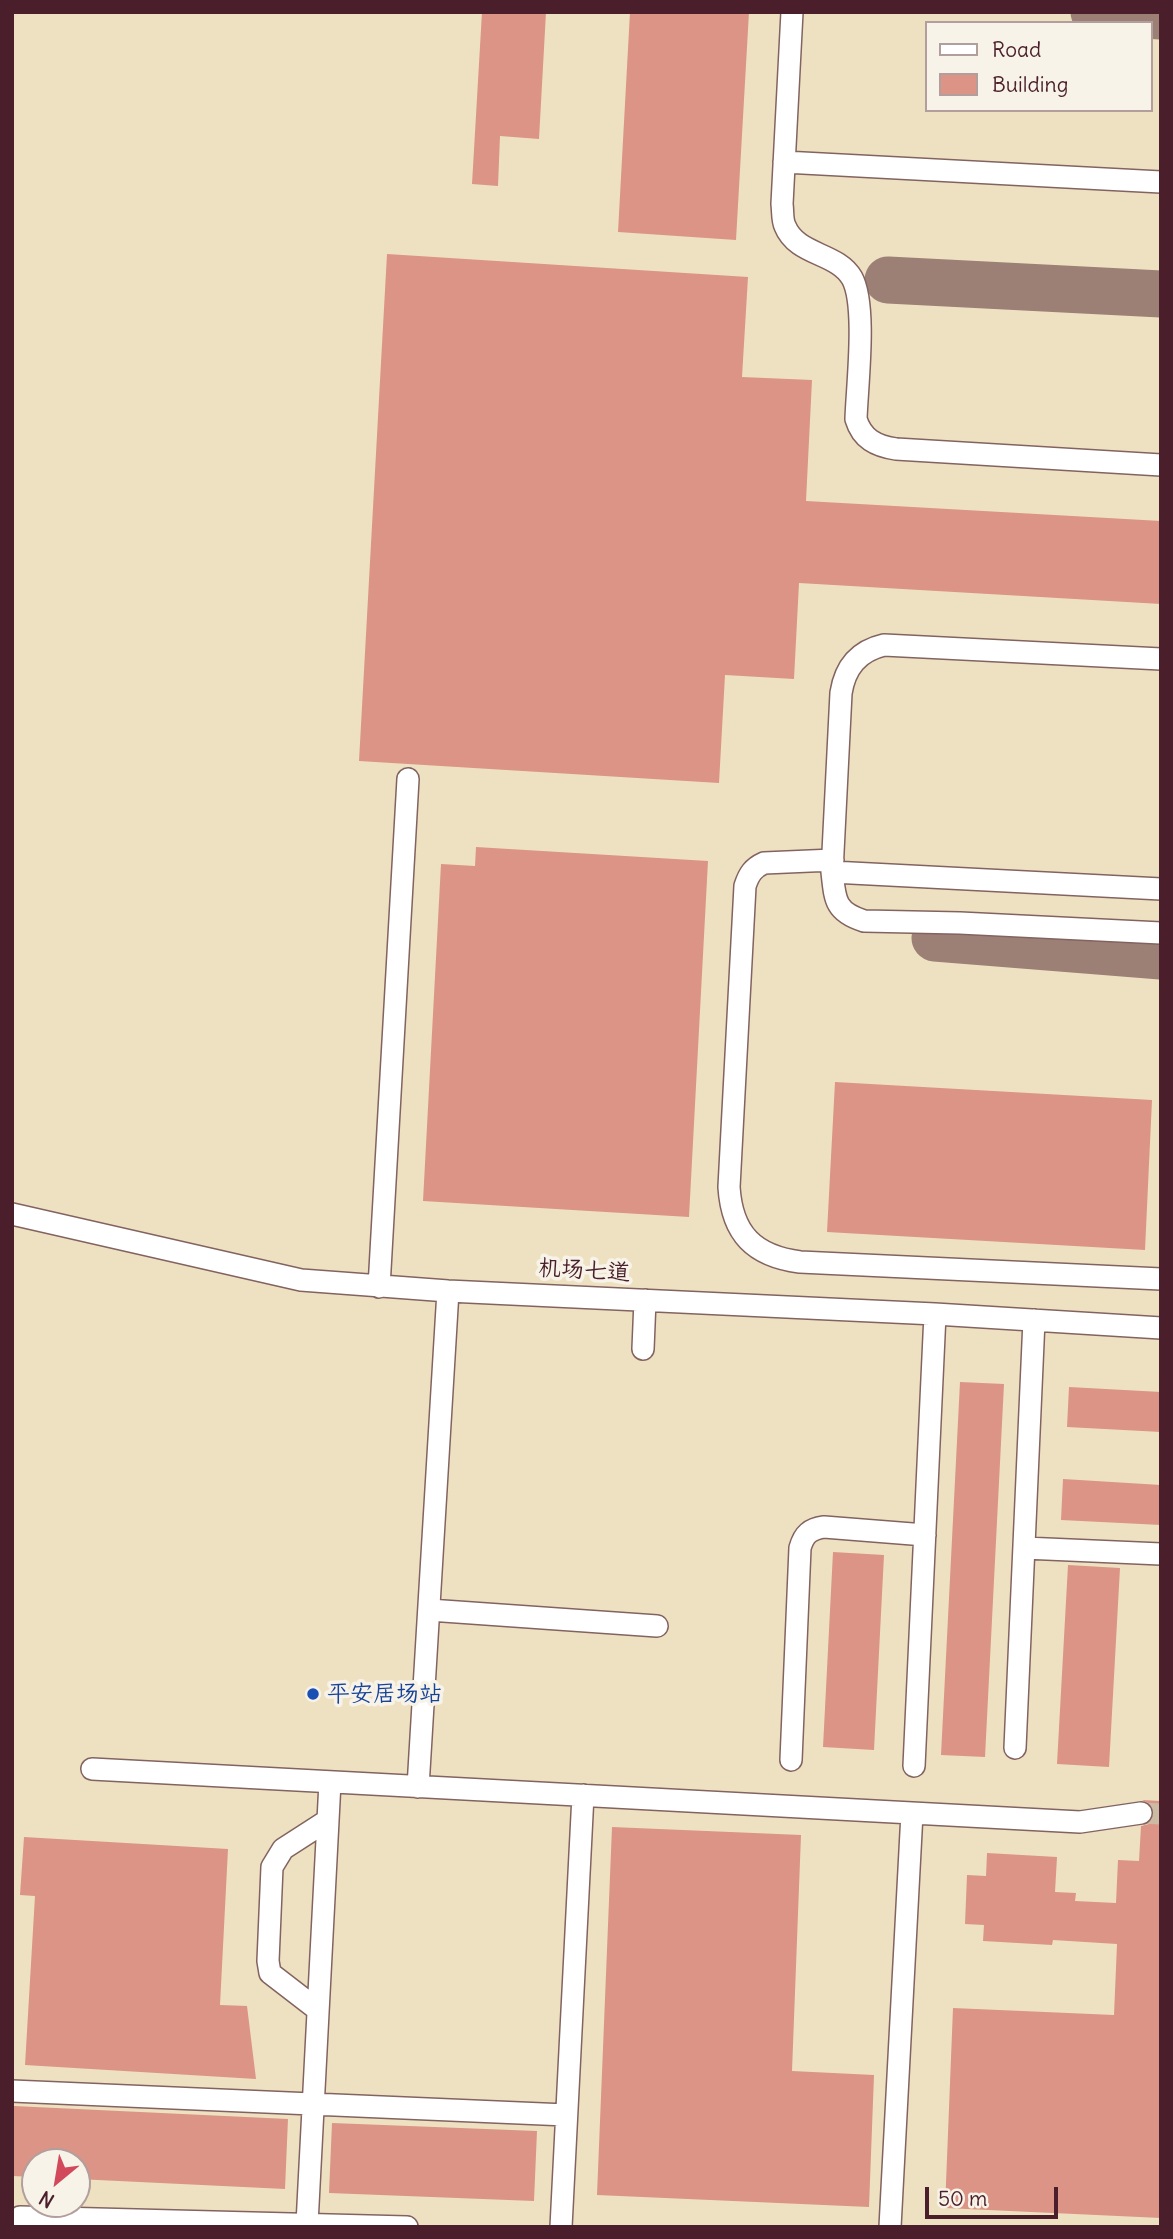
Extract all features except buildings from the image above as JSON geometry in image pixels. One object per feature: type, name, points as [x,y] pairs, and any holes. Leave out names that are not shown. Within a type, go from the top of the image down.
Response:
[{"type":"lane","points":[[792,12],[782,204],[784,225],[804,248],[835,262],[847,270],[854,281],[859,315],[856,419],[862,434],[876,444],[896,449],[1161,465]]},
{"type":"lane","points":[[784,162],[1161,181]]},
{"type":"lane","points":[[1161,659],[884,645],[867,650],[847,671],[841,693],[832,866],[834,895],[839,908],[849,916],[864,921],[1161,933]]},
{"type":"lane","points":[[379,1287],[408,779]]},
{"type":"lane","points":[[1161,889],[832,866],[764,863],[755,867],[748,875],[745,886],[729,1187],[734,1221],[754,1246],[770,1255],[800,1262],[1161,1279]]},
{"type":"lane","name":"机场七道","points":[[12,1214],[301,1280],[448,1291],[935,1314],[1161,1328]]},
{"type":"lane","points":[[418,1787],[448,1291]]},
{"type":"lane","points":[[643,1349],[645,1300]]},
{"type":"lane","points":[[914,1766],[935,1314]]},
{"type":"lane","points":[[1015,1748],[1034,1320]]},
{"type":"lane","points":[[791,1760],[802,1539],[811,1529],[824,1527],[925,1535]]},
{"type":"lane","points":[[1024,1548],[1161,1554]]},
{"type":"lane","points":[[429,1610],[657,1626]]},
{"type":"lane","points":[[92,1769],[1080,1822],[1141,1813]]},
{"type":"lane","points":[[307,2224],[330,1782]]},
{"type":"lane","points":[[561,2227],[583,1796]]},
{"type":"lane","points":[[890,2227],[912,1813]]},
{"type":"lane","points":[[318,2010],[270,1973],[268,1961],[272,1867],[283,1849],[328,1820]]},
{"type":"lane","points":[[12,2091],[566,2115]]},
{"type":"lane","points":[[20,2217],[407,2227]]},
{"type":"taxiway","points":[[1094,12],[1161,16]]},
{"type":"taxiway","points":[[888,280],[1161,294]]},
{"type":"taxiway","points":[[935,938],[1161,956]]},
{"type":"tunnel","points":[[1141,1813],[1161,1814]]},
{"type":"place","name":"平安居场站","points":[[313,1694]]}]
